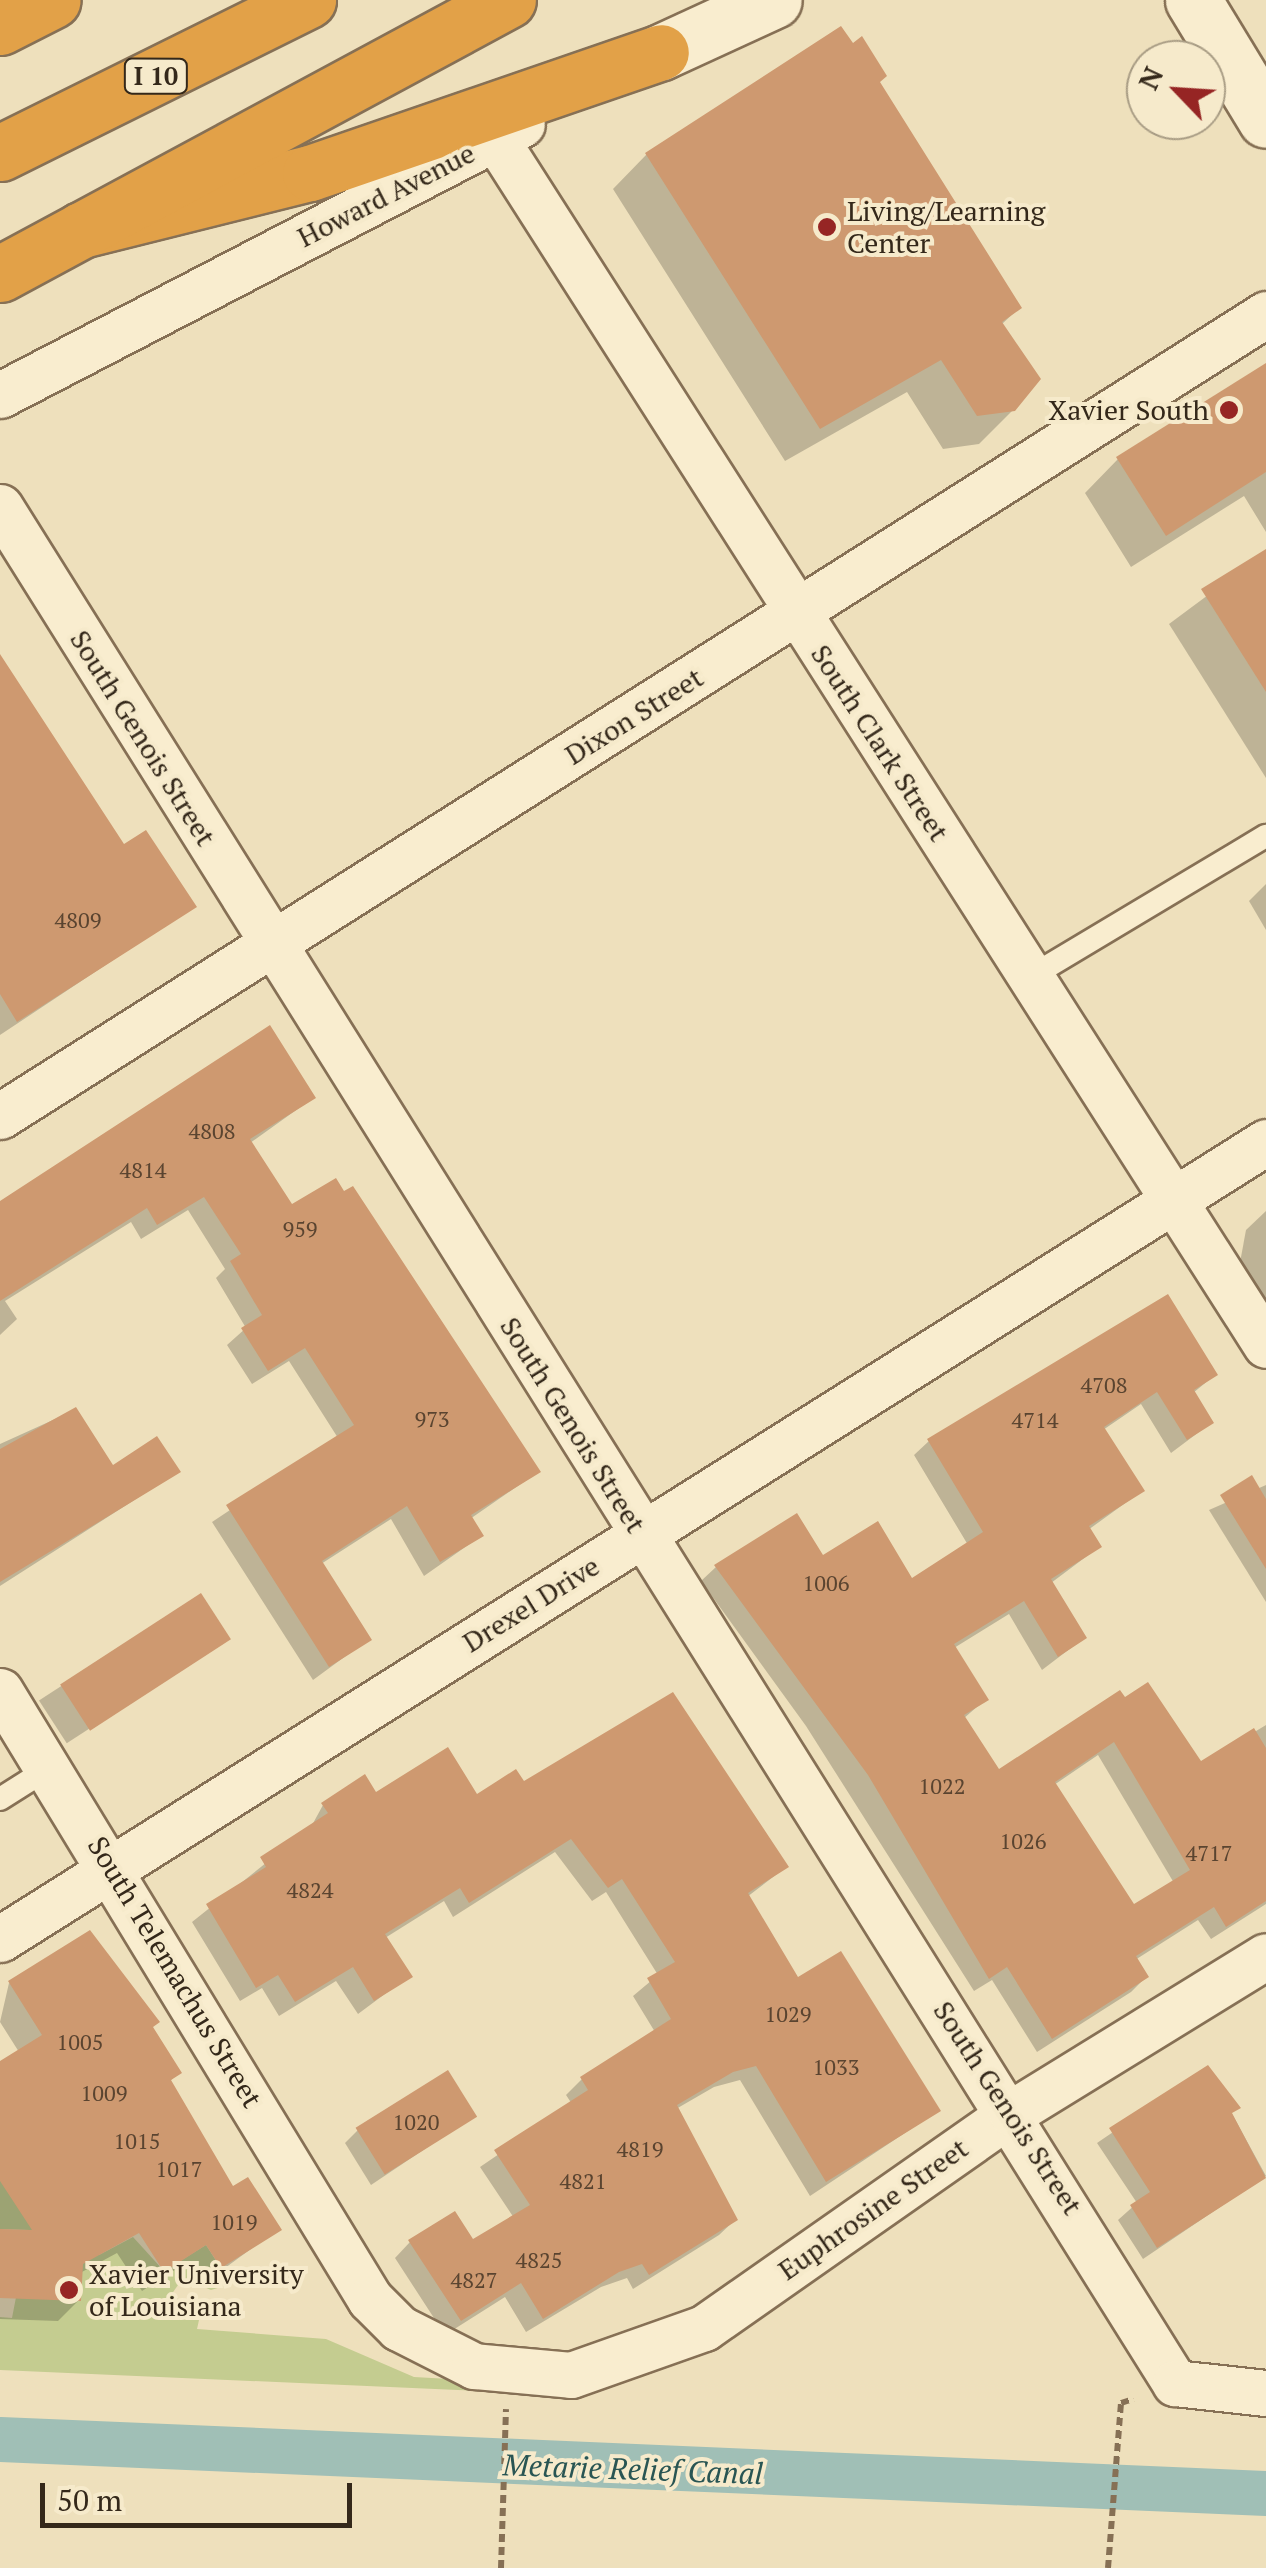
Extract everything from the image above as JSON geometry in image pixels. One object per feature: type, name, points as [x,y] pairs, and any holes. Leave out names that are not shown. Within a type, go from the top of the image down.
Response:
[{"type":"highway","points":[[0,26],[53,0]]},
{"type":"highway","name":"I 10","points":[[2,153],[308,0]]},
{"type":"highway","points":[[0,274],[508,0]]},
{"type":"highway","points":[[81,230],[310,173],[660,52]]},
{"type":"street","name":"Howard Avenue","points":[[0,395],[660,52],[774,0]]},
{"type":"street","points":[[1193,0],[1266,120]]},
{"type":"street","name":"South Clark Street","points":[[496,138],[1266,1346]]},
{"type":"street","name":"Dixon Street","points":[[0,1116],[1266,314]]},
{"type":"street","name":"South Genois Street","points":[[0,507],[642,1535],[1154,2338],[1175,2383],[1266,2393]]},
{"type":"street","name":"Drexel Drive","points":[[0,1939],[110,1866],[1266,1142]]},
{"type":"street","name":"South Telemachus Street","points":[[0,1691],[347,2255],[399,2328],[474,2366],[571,2374]]},
{"type":"street","name":"Euphrosine Street","points":[[571,2374],[704,2328],[1011,2113],[1266,1956]]},
{"type":"lane","points":[[1030,977],[1266,836]]},
{"type":"lane","points":[[0,1800],[49,1768]]},
{"type":"path","points":[[501,2568],[508,2370]]},
{"type":"path","points":[[1108,2568],[1120,2404]]},
{"type":"green space","points":[[0,2178],[99,2255],[133,2237],[164,2271],[206,2245],[231,2284],[211,2290],[183,2278],[171,2295],[201,2311],[197,2329],[326,2339],[414,2377],[503,2382],[503,2392],[0,2370],[0,2317],[12,2318],[29,2230],[0,2229]]},
{"type":"building","name":"Living/Learning Center","points":[[841,26],[853,43],[862,36],[887,76],[880,82],[1022,308],[1002,322],[1041,379],[1015,411],[977,416],[941,360],[820,429],[645,153]]},
{"type":"building","name":"Xavier South","points":[[1266,363],[1266,472],[1166,536],[1116,457]]},
{"type":"building","points":[[1266,549],[1266,692],[1201,589]]},
{"type":"building","points":[[0,654],[124,844],[146,830],[197,907],[17,1022],[0,994]]},
{"type":"building","points":[[270,1025],[316,1098],[250,1139],[292,1204],[336,1178],[344,1191],[353,1186],[541,1472],[471,1515],[484,1536],[440,1562],[407,1506],[322,1561],[372,1640],[329,1667],[226,1505],[354,1425],[305,1348],[268,1371],[241,1328],[262,1315],[230,1261],[241,1254],[204,1197],[157,1225],[147,1208],[0,1301],[0,1201]]},
{"type":"building","points":[[1168,1294],[1218,1375],[1194,1390],[1214,1423],[1187,1440],[1157,1392],[1104,1427],[1145,1491],[1089,1526],[1102,1547],[1051,1579],[1087,1638],[1058,1657],[1024,1601],[954,1644],[989,1700],[964,1715],[999,1769],[1120,1690],[1125,1697],[1148,1682],[1201,1761],[1254,1728],[1266,1748],[1266,1901],[1226,1927],[1214,1907],[1136,1956],[1149,1977],[1052,2039],[1007,1967],[989,1979],[868,1775],[714,1565],[797,1513],[823,1555],[878,1521],[912,1578],[983,1532],[927,1439]],"holes":[[[1114,1742],[1190,1870],[1134,1904],[1055,1782]]]},
{"type":"building","points":[[76,1407],[113,1465],[157,1436],[181,1472],[0,1582],[0,1449]]},
{"type":"building","points":[[1252,1475],[1266,1499],[1266,1569],[1220,1495]]},
{"type":"building","points":[[201,1593],[231,1639],[90,1731],[60,1684]]},
{"type":"building","points":[[673,1692],[789,1867],[748,1893],[798,1977],[841,1951],[941,2111],[826,2182],[756,2066],[733,2072],[677,2105],[738,2220],[649,2275],[642,2264],[619,2272],[543,2319],[521,2283],[461,2321],[408,2240],[455,2211],[473,2239],[530,2205],[494,2150],[588,2090],[580,2077],[671,2019],[647,1978],[675,1962],[622,1879],[608,1888],[571,1839],[469,1903],[460,1888],[385,1934],[413,1977],[374,2001],[353,1967],[295,2002],[278,1975],[256,1988],[206,1904],[266,1867],[260,1857],[328,1813],[321,1803],[365,1774],[376,1792],[448,1747],[477,1794],[516,1769],[524,1781]]},
{"type":"building","points":[[90,1930],[160,2022],[153,2027],[182,2073],[171,2080],[233,2186],[248,2177],[282,2230],[221,2268],[206,2245],[164,2272],[139,2233],[83,2264],[81,2301],[0,2298],[0,2229],[32,2230],[0,2181],[0,2061],[42,2035],[8,1981]]},
{"type":"building","points":[[1208,2065],[1241,2108],[1232,2113],[1266,2178],[1157,2248],[1130,2205],[1150,2192],[1109,2128]]},
{"type":"building","points":[[448,2070],[477,2117],[385,2174],[356,2128]]},
{"type":"waterway","name":"Metarie Relief Canal","points":[[0,2439],[1266,2493]]},
{"type":"place","name":"Living/Learning Center","points":[[827,227]]},
{"type":"place","name":"Xavier South","points":[[1229,410]]},
{"type":"place","name":"Xavier University of Louisiana","points":[[69,2290]]}]
